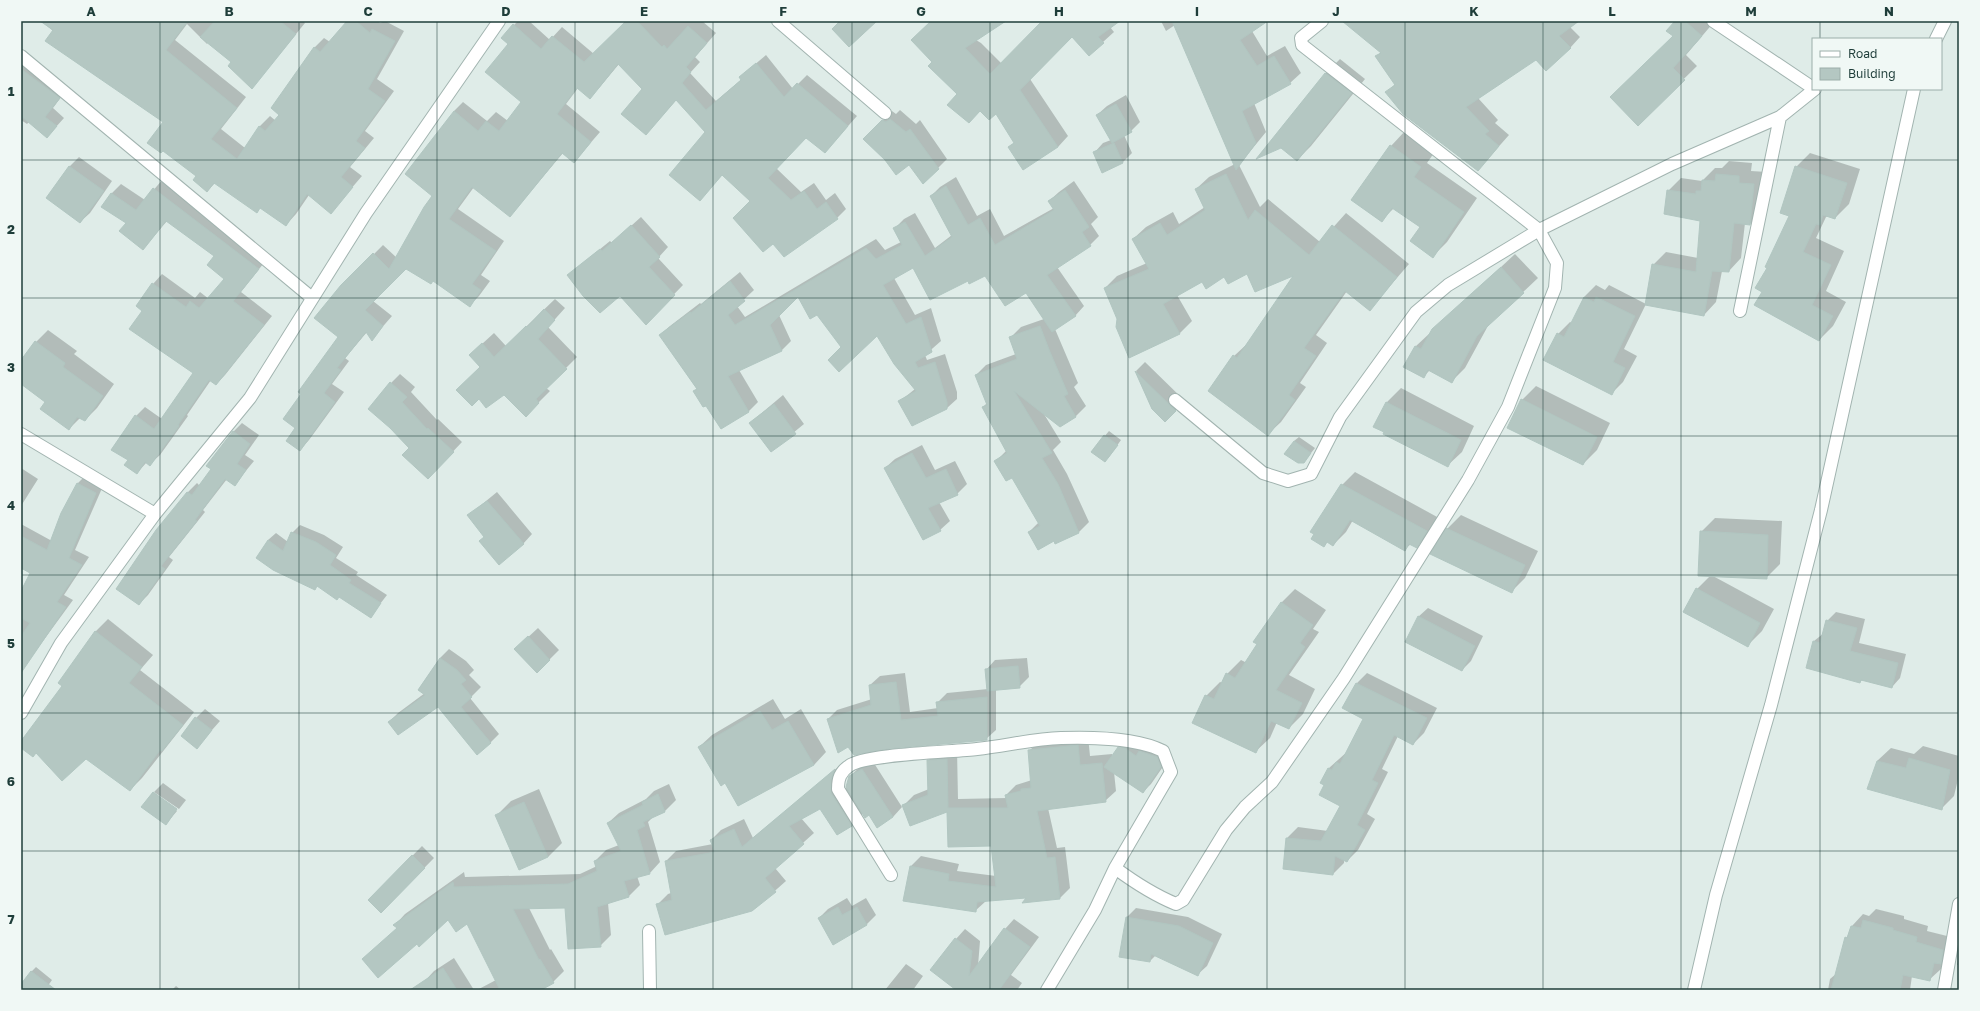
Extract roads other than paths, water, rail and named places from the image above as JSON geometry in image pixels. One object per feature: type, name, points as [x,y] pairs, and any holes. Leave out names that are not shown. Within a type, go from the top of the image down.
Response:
[{"type":"street","points":[[21,713],[61,644],[155,514],[250,398],[366,213],[498,21]]},
{"type":"street","points":[[778,21],[885,113]]},
{"type":"street","points":[[1115,868],[1136,884],[1167,900],[1176,904],[1183,900],[1226,830],[1245,807],[1272,782],[1344,678],[1468,480],[1508,407],[1555,288],[1557,264],[1539,230],[1302,45],[1301,38],[1322,21]]},
{"type":"street","points":[[1713,21],[1812,87]]},
{"type":"street","points":[[1936,38],[1945,21]]},
{"type":"street","points":[[21,56],[312,298]]},
{"type":"street","points":[[1175,400],[1262,473],[1288,481],[1311,474],[1340,417],[1416,312],[1448,285],[1539,230],[1672,164],[1780,117],[1812,90]]},
{"type":"street","points":[[1694,990],[1716,894],[1771,706],[1821,510],[1914,90]]},
{"type":"street","points":[[1740,311],[1780,117]]},
{"type":"street","points":[[21,434],[155,514]]},
{"type":"street","points":[[890,875],[838,789],[838,777],[849,765],[869,759],[977,749],[1060,738],[1095,739],[1150,744],[1163,751],[1171,772],[1115,868],[1095,910],[1047,990]]},
{"type":"street","points":[[1944,990],[1959,904]]},
{"type":"street","points":[[649,932],[650,990]]}]
